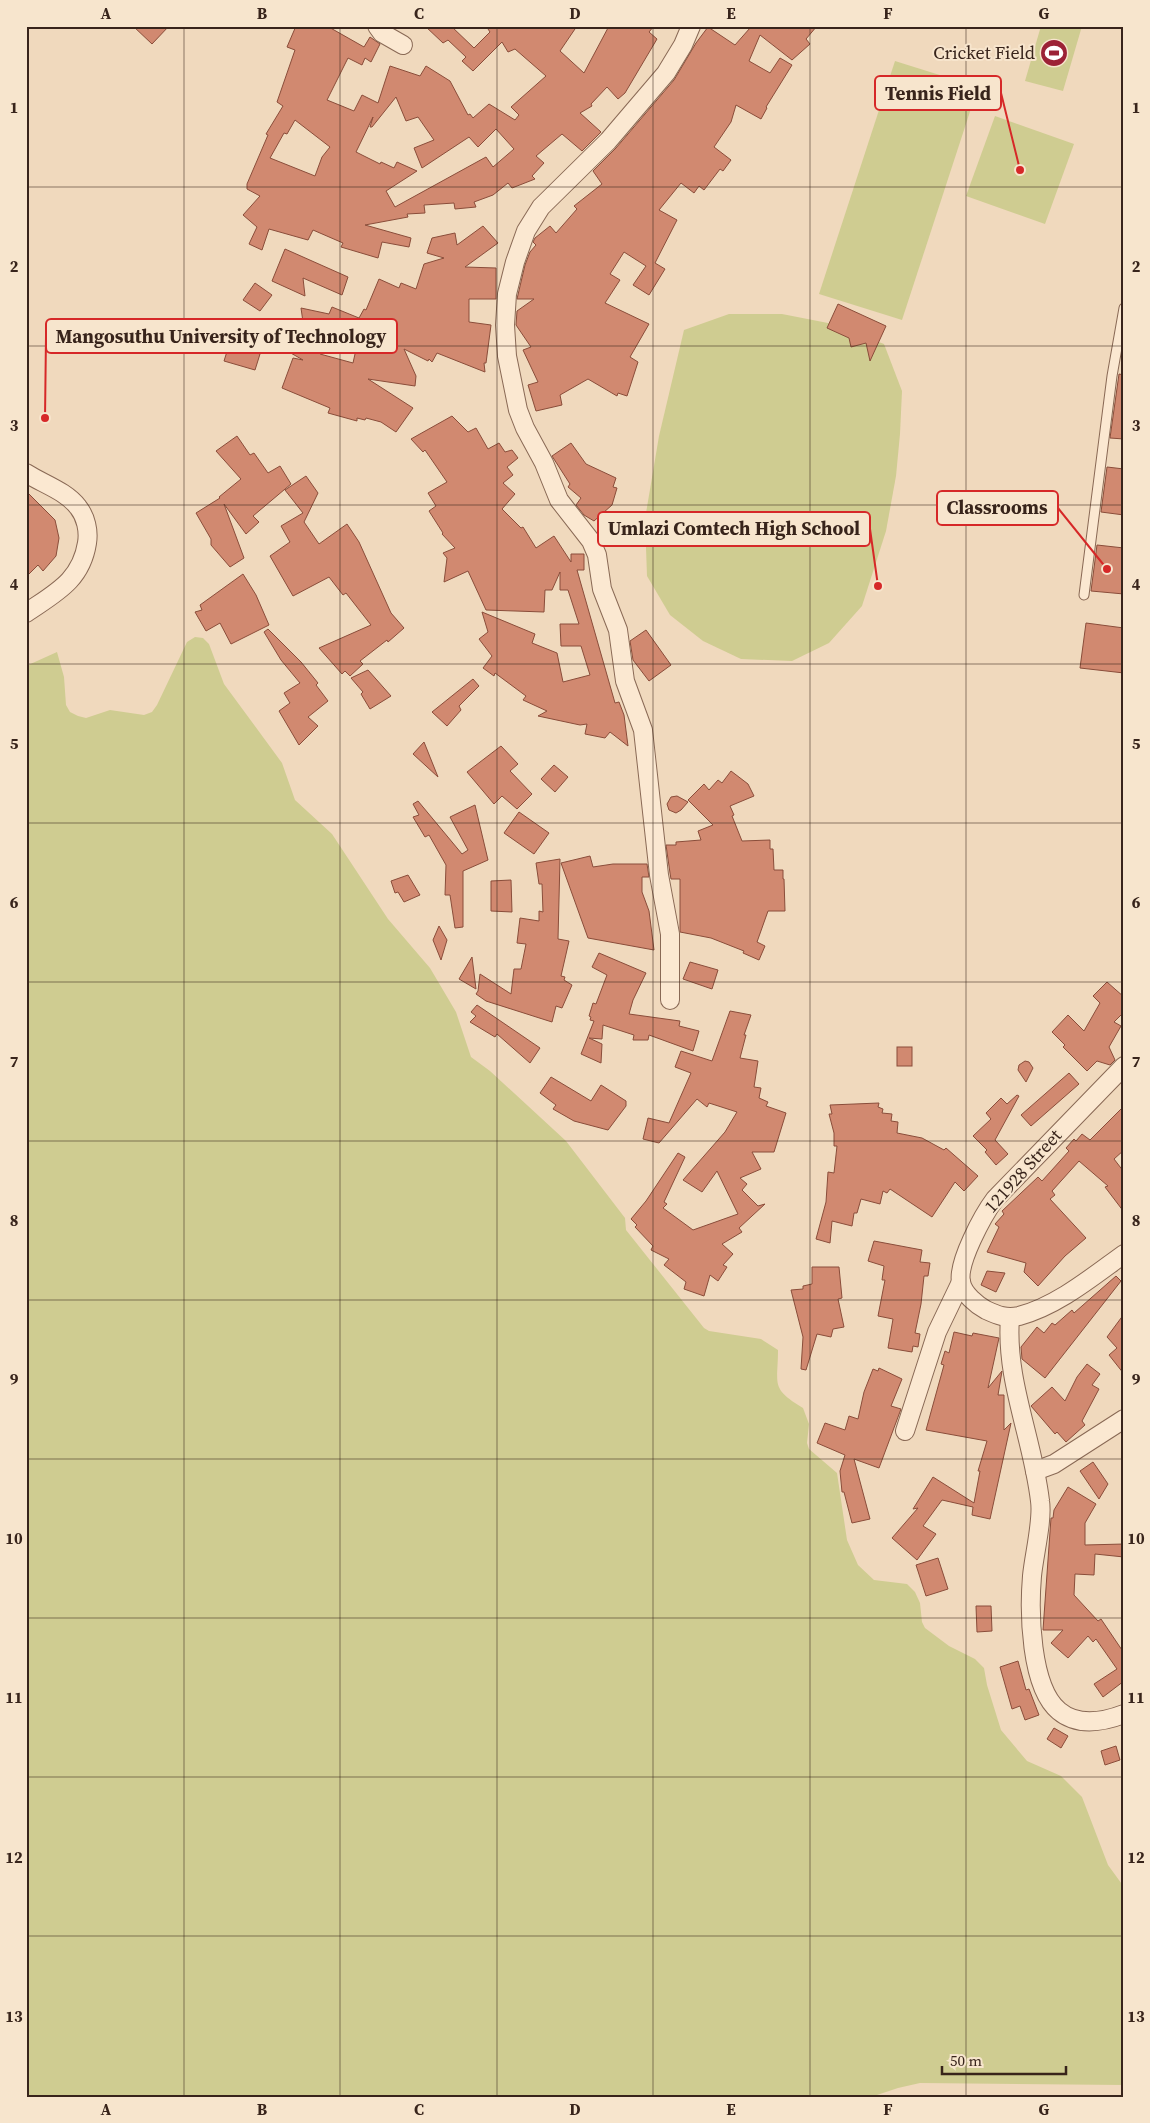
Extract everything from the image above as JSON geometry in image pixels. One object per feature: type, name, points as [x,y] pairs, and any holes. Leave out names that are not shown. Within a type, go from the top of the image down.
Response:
[{"type":"street","points":[[378,26],[382,33],[403,45]]},
{"type":"street","points":[[670,1000],[670,934],[659,875],[643,730],[624,681],[618,630],[602,589],[597,555],[592,541],[559,500],[544,463],[525,428],[518,410],[507,356],[505,325],[507,294],[515,262],[526,231],[541,207],[608,141],[666,73],[683,45],[691,26]]},
{"type":"street","points":[[26,473],[66,496],[78,506],[86,522],[88,536],[85,554],[79,571],[62,588],[26,613]]},
{"type":"street","name":"121928 Street","points":[[905,1431],[937,1332],[961,1282],[963,1266],[982,1216],[994,1198],[1124,1066]]},
{"type":"street","points":[[961,1282],[966,1293],[982,1308],[998,1316],[1010,1318],[1036,1309],[1065,1295],[1124,1254]]},
{"type":"street","points":[[1010,1318],[1010,1358],[1041,1503],[1032,1578],[1031,1616],[1032,1648],[1038,1670],[1049,1697],[1058,1711],[1070,1718],[1088,1722],[1110,1719],[1124,1714]]},
{"type":"street","points":[[1035,1471],[1054,1464],[1124,1419]]},
{"type":"lane","points":[[1084,595],[1112,376],[1124,308]]},
{"type":"shaded area","name":"Cricket Field","points":[[1041,26],[1082,26],[1063,91],[1025,81]]},
{"type":"shaded area","points":[[895,61],[978,87],[902,320],[819,294]]},
{"type":"shaded area","points":[[995,116],[1074,144],[1045,224],[966,196]]},
{"type":"shaded area","points":[[729,314],[782,314],[833,324],[884,344],[902,391],[896,476],[886,531],[862,606],[829,643],[792,661],[741,659],[703,641],[670,615],[647,576],[645,519],[659,436],[684,330]]},
{"type":"shaded area","points":[[195,637],[203,638],[209,644],[224,684],[282,763],[295,800],[332,834],[388,919],[430,968],[456,1012],[471,1057],[490,1071],[566,1141],[625,1218],[626,1230],[704,1328],[709,1331],[761,1339],[778,1350],[778,1385],[785,1395],[803,1408],[809,1424],[807,1443],[809,1449],[837,1473],[847,1540],[858,1565],[874,1580],[907,1584],[915,1592],[920,1603],[922,1622],[925,1628],[949,1646],[975,1659],[984,1668],[987,1685],[1001,1730],[1027,1761],[1061,1776],[1082,1797],[1108,1865],[1124,1887],[1124,2085],[920,2083],[871,2097],[26,2097],[26,666],[57,652],[64,677],[66,705],[70,712],[78,716],[86,718],[110,710],[144,715],[152,712],[157,705],[187,642]]},
{"type":"building","points":[[133,26],[169,26],[152,44]]},
{"type":"building","points":[[296,26],[327,26],[364,47],[370,37],[380,44],[371,62],[365,58],[362,65],[348,58],[327,100],[354,111],[362,95],[378,103],[390,66],[420,76],[426,66],[450,81],[468,115],[470,114],[473,118],[489,104],[515,120],[519,115],[511,107],[546,76],[515,49],[508,52],[502,42],[473,71],[462,61],[466,57],[448,40],[443,43],[425,26],[451,26],[474,48],[490,32],[486,26],[577,26],[560,51],[584,73],[609,26],[654,26],[649,32],[657,39],[625,93],[618,99],[607,87],[591,104],[592,106],[580,113],[601,132],[582,151],[562,134],[536,156],[544,163],[532,176],[535,179],[512,188],[508,183],[493,195],[474,202],[476,207],[455,209],[454,203],[424,205],[425,213],[407,214],[408,217],[365,225],[411,238],[409,247],[382,242],[378,258],[341,247],[343,243],[313,230],[308,240],[269,229],[262,250],[249,244],[257,227],[243,215],[260,196],[247,189],[247,184],[268,135],[266,134],[283,106],[277,102],[295,50],[287,47]],"holes":[[[396,97],[406,121],[418,117],[434,140],[414,148],[422,168],[469,137],[478,147],[496,129],[514,149],[493,167],[486,157],[395,207],[386,191],[417,171],[397,162],[394,168],[381,162],[380,164],[356,152],[373,117],[370,127],[372,127]],[[295,120],[330,147],[322,157],[315,176],[270,158],[284,133],[287,134]]]},
{"type":"building","points":[[748,26],[817,26],[806,39],[810,44],[792,60],[760,35],[749,61],[770,73],[780,58],[792,65],[766,107],[761,119],[736,105],[731,122],[714,147],[731,160],[723,171],[720,169],[704,190],[699,186],[694,193],[681,183],[659,210],[677,220],[655,263],[665,269],[649,295],[633,285],[646,266],[624,252],[610,274],[620,280],[605,303],[649,324],[630,357],[638,362],[627,396],[618,393],[617,396],[588,379],[560,395],[562,405],[536,411],[528,385],[538,382],[523,350],[531,347],[516,325],[517,311],[534,299],[517,299],[525,265],[530,252],[536,245],[533,242],[535,238],[550,226],[556,233],[577,209],[574,206],[602,184],[593,171],[616,148],[674,80],[708,27],[735,45],[750,28]]},
{"type":"building","points":[[483,226],[498,243],[465,267],[496,268],[496,299],[469,299],[469,322],[491,325],[486,363],[484,363],[485,372],[437,353],[432,362],[404,349],[416,376],[415,386],[368,379],[413,408],[396,432],[381,422],[366,418],[365,420],[357,418],[357,421],[328,413],[330,408],[282,388],[293,358],[303,360],[268,340],[270,322],[295,319],[303,322],[301,308],[329,314],[332,307],[359,318],[364,309],[366,310],[379,279],[399,288],[401,283],[416,289],[424,264],[444,258],[427,253],[432,238],[455,233],[457,245]],"holes":[[[331,325],[359,336],[353,363],[320,354]]]},
{"type":"building","points":[[285,249],[348,277],[342,295],[303,278],[305,296],[272,281]]},
{"type":"building","points":[[255,283],[272,295],[260,311],[243,300]]},
{"type":"building","points":[[838,304],[886,326],[870,361],[866,343],[851,347],[849,338],[827,328]]},
{"type":"building","points":[[229,345],[260,354],[255,370],[224,361]]},
{"type":"building","points":[[1119,374],[1124,375],[1124,439],[1110,438]]},
{"type":"building","points":[[452,416],[468,432],[476,428],[488,449],[499,443],[505,452],[512,450],[518,458],[507,467],[513,475],[503,483],[515,494],[502,509],[521,528],[523,527],[536,548],[554,536],[571,562],[571,554],[584,554],[584,570],[577,570],[615,703],[619,702],[624,715],[628,746],[610,732],[605,738],[585,734],[587,724],[580,725],[538,716],[547,711],[523,700],[526,696],[495,673],[494,676],[483,668],[492,656],[479,639],[488,632],[482,612],[535,634],[532,643],[557,653],[563,682],[590,675],[581,646],[561,646],[560,624],[579,624],[568,590],[560,590],[560,572],[552,590],[545,590],[544,612],[486,610],[468,571],[444,582],[447,558],[443,553],[455,548],[442,534],[429,511],[436,506],[428,493],[447,482],[425,450],[423,452],[411,439]]},
{"type":"building","points":[[237,436],[250,455],[254,453],[268,473],[280,466],[291,484],[253,516],[259,522],[246,534],[224,504],[244,558],[230,567],[211,545],[211,539],[196,513],[220,498],[241,479],[216,451]]},
{"type":"building","points":[[571,443],[586,464],[616,478],[613,487],[617,488],[612,505],[594,521],[584,515],[576,505],[581,498],[568,487],[570,484],[552,456]]},
{"type":"building","points":[[1107,467],[1124,469],[1124,515],[1101,512]]},
{"type":"building","points":[[306,476],[318,493],[304,522],[319,544],[347,524],[359,542],[391,613],[404,628],[388,642],[387,640],[360,661],[363,664],[350,676],[345,671],[342,674],[319,648],[371,625],[346,593],[343,595],[329,577],[293,596],[270,556],[290,542],[281,526],[303,513],[285,490]]},
{"type":"building","points":[[26,491],[55,520],[59,538],[56,556],[43,571],[38,565],[26,577]]},
{"type":"building","points":[[1097,545],[1124,548],[1124,594],[1091,591]]},
{"type":"building","points":[[243,574],[256,595],[269,625],[231,644],[220,623],[206,631],[195,612],[202,610],[200,605]]},
{"type":"building","points":[[1086,623],[1124,628],[1124,673],[1080,668]]},
{"type":"building","points":[[268,629],[301,662],[318,683],[316,685],[328,701],[308,717],[318,726],[299,745],[279,711],[290,703],[284,693],[300,683],[281,660],[264,632]]},
{"type":"building","points":[[646,630],[671,665],[649,681],[633,660],[630,641]]},
{"type":"building","points":[[368,670],[391,696],[370,709],[361,694],[363,692],[351,678]]},
{"type":"building","points":[[473,679],[479,686],[459,706],[461,710],[447,726],[432,712]]},
{"type":"building","points":[[424,742],[438,777],[413,754]]},
{"type":"building","points":[[501,746],[518,764],[510,771],[532,794],[517,809],[502,796],[494,804],[467,772]]},
{"type":"building","points":[[554,765],[568,777],[555,792],[541,779]]},
{"type":"building","points":[[731,771],[748,784],[754,796],[730,806],[742,841],[770,840],[770,849],[773,849],[774,870],[783,870],[785,911],[768,911],[757,942],[765,946],[759,960],[743,953],[744,951],[711,938],[680,932],[680,879],[671,879],[670,873],[666,845],[676,845],[676,842],[701,840],[698,831],[713,825],[688,800],[704,784],[709,790],[718,780],[722,783]]},
{"type":"building","points":[[677,796],[688,802],[676,813],[669,810],[667,804],[671,797]]},
{"type":"building","points":[[418,801],[462,854],[468,850],[450,817],[475,805],[488,860],[463,871],[463,927],[455,928],[450,895],[445,895],[446,865],[429,835],[425,837],[413,817],[419,815],[413,804]]},
{"type":"building","points":[[519,812],[549,833],[534,854],[504,833]]},
{"type":"building","points":[[590,856],[593,867],[613,864],[647,864],[649,877],[642,877],[642,892],[649,911],[654,950],[588,938],[561,863]]},
{"type":"building","points":[[560,859],[558,939],[569,941],[561,976],[565,977],[564,980],[572,985],[562,1008],[556,1006],[552,1022],[486,1001],[476,994],[480,974],[511,994],[514,969],[521,969],[526,944],[517,943],[520,918],[539,921],[539,911],[543,912],[542,884],[539,884],[536,863]]},
{"type":"building","points":[[408,875],[420,895],[404,902],[398,892],[395,893],[391,881]]},
{"type":"building","points":[[511,880],[512,912],[491,911],[491,881]]},
{"type":"building","points":[[439,926],[447,940],[441,960],[433,940]]},
{"type":"building","points":[[599,953],[646,973],[633,1000],[629,1014],[680,1021],[679,1026],[699,1031],[693,1051],[649,1035],[648,1040],[633,1040],[634,1035],[603,1025],[602,1039],[589,1038],[602,1044],[601,1063],[581,1054],[594,1021],[590,1020],[591,1017],[589,1016],[593,1003],[596,1004],[607,975],[592,967]]},
{"type":"building","points":[[472,957],[476,989],[459,979]]},
{"type":"building","points":[[690,962],[718,970],[712,989],[683,979]]},
{"type":"building","points":[[1107,982],[1124,997],[1124,1012],[1114,1022],[1121,1026],[1109,1047],[1115,1060],[1110,1065],[1097,1061],[1087,1071],[1063,1047],[1065,1045],[1052,1032],[1068,1015],[1084,1031],[1100,1003],[1093,996]]},
{"type":"building","points":[[477,1005],[540,1048],[530,1063],[497,1034],[495,1037],[470,1022],[476,1016],[471,1012]]},
{"type":"building","points":[[730,1011],[751,1015],[744,1035],[746,1035],[740,1058],[758,1061],[754,1087],[761,1088],[759,1098],[768,1102],[766,1106],[786,1113],[774,1152],[752,1152],[761,1169],[740,1178],[747,1184],[742,1190],[758,1206],[765,1204],[739,1228],[742,1232],[722,1244],[733,1254],[723,1265],[727,1267],[718,1281],[710,1275],[704,1296],[684,1289],[686,1282],[664,1265],[669,1259],[651,1250],[653,1246],[635,1227],[637,1225],[631,1219],[646,1201],[678,1153],[685,1157],[664,1202],[667,1204],[663,1208],[693,1230],[738,1214],[717,1171],[702,1192],[683,1180],[725,1132],[737,1112],[709,1103],[707,1107],[697,1099],[659,1143],[643,1139],[648,1118],[669,1123],[691,1073],[675,1067],[681,1051],[712,1061]]},
{"type":"building","points":[[897,1047],[912,1047],[912,1066],[897,1066]]},
{"type":"building","points":[[1025,1061],[1029,1062],[1033,1068],[1026,1082],[1018,1070],[1019,1065]]},
{"type":"building","points":[[1069,1073],[1079,1084],[1031,1126],[1021,1115]]},
{"type":"building","points":[[551,1077],[591,1101],[601,1085],[626,1101],[626,1106],[608,1130],[574,1121],[553,1109],[556,1105],[540,1093]]},
{"type":"building","points":[[1017,1095],[1019,1096],[995,1140],[1008,1154],[996,1165],[985,1152],[987,1150],[973,1136],[991,1119],[986,1113],[1001,1098],[1007,1104]]},
{"type":"building","points":[[879,1103],[878,1107],[883,1109],[882,1113],[892,1114],[891,1121],[898,1122],[897,1133],[922,1138],[944,1150],[946,1148],[978,1176],[964,1191],[955,1182],[932,1217],[890,1189],[887,1193],[883,1191],[880,1204],[861,1199],[857,1213],[854,1213],[852,1226],[832,1221],[830,1243],[816,1239],[826,1202],[828,1172],[834,1173],[837,1146],[834,1146],[834,1133],[829,1114],[832,1114],[830,1105]]},
{"type":"building","points":[[1124,1106],[1124,1150],[1114,1159],[1124,1172],[1124,1212],[1105,1187],[1108,1186],[1079,1161],[1052,1191],[1055,1195],[1050,1199],[1086,1238],[1065,1256],[1038,1286],[1024,1272],[1026,1263],[987,1252],[999,1227],[995,1224],[1004,1214],[1002,1211],[1038,1177],[1042,1181],[1069,1151],[1066,1148],[1074,1139],[1076,1141],[1082,1134],[1090,1140]]},
{"type":"building","points":[[874,1241],[922,1250],[920,1262],[930,1263],[928,1276],[924,1276],[915,1333],[920,1334],[918,1347],[913,1346],[912,1352],[888,1348],[893,1319],[878,1316],[885,1280],[882,1280],[884,1266],[868,1261]]},
{"type":"building","points":[[812,1267],[839,1267],[842,1298],[838,1299],[844,1327],[833,1329],[831,1337],[817,1334],[806,1370],[801,1369],[803,1337],[791,1290],[803,1289],[803,1286],[812,1284]]},
{"type":"building","points":[[987,1271],[1005,1273],[996,1292],[981,1285]]},
{"type":"building","points":[[1116,1276],[1121,1281],[1045,1378],[1022,1359],[1021,1347],[1037,1327],[1044,1333],[1052,1323],[1055,1325],[1072,1310],[1074,1313]]},
{"type":"building","points":[[1124,1314],[1124,1374],[1109,1355],[1117,1348],[1107,1337]]},
{"type":"building","points":[[954,1332],[972,1336],[973,1333],[999,1338],[988,1388],[1002,1371],[998,1395],[1004,1395],[1004,1430],[1011,1423],[990,1519],[972,1515],[973,1507],[942,1500],[923,1526],[936,1534],[917,1560],[892,1538],[918,1508],[913,1509],[933,1477],[974,1503],[980,1471],[978,1471],[987,1441],[926,1430],[944,1365],[941,1364],[945,1351],[949,1353]]},
{"type":"building","points":[[1087,1364],[1100,1374],[1092,1385],[1099,1389],[1082,1421],[1085,1425],[1066,1442],[1057,1432],[1055,1434],[1031,1406],[1052,1387],[1065,1401],[1077,1377]]},
{"type":"building","points":[[879,1368],[902,1379],[891,1406],[901,1409],[879,1468],[854,1459],[870,1519],[852,1523],[844,1492],[842,1492],[840,1471],[845,1455],[817,1443],[825,1423],[845,1430],[849,1416],[858,1419],[864,1392],[873,1369],[878,1371]]},
{"type":"building","points":[[1093,1462],[1108,1484],[1099,1499],[1080,1471]]},
{"type":"building","points":[[1068,1487],[1096,1504],[1085,1523],[1085,1545],[1124,1544],[1124,1557],[1095,1554],[1094,1575],[1075,1574],[1074,1595],[1098,1621],[1101,1619],[1124,1653],[1124,1681],[1103,1697],[1094,1684],[1117,1669],[1096,1639],[1093,1642],[1088,1636],[1068,1658],[1051,1643],[1063,1630],[1043,1630],[1051,1518],[1053,1518],[1054,1510]]},
{"type":"building","points":[[938,1558],[948,1589],[926,1596],[916,1565]]},
{"type":"building","points":[[976,1606],[991,1606],[992,1631],[977,1632]]},
{"type":"building","points":[[1018,1661],[1026,1690],[1029,1689],[1039,1715],[1025,1720],[1020,1706],[1012,1709],[1000,1667]]},
{"type":"building","points":[[1054,1728],[1068,1736],[1061,1748],[1047,1739]]},
{"type":"building","points":[[1116,1746],[1120,1760],[1105,1765],[1101,1751]]},
{"type":"place","name":"Cricket Field","points":[[1054,53]]},
{"type":"place","name":"Tennis Field","points":[[1020,170]]},
{"type":"place","name":"Mangosuthu University of Technology","points":[[45,418]]},
{"type":"place","name":"Classrooms","points":[[1107,569]]},
{"type":"place","name":"Umlazi Comtech High School","points":[[878,586]]}]
